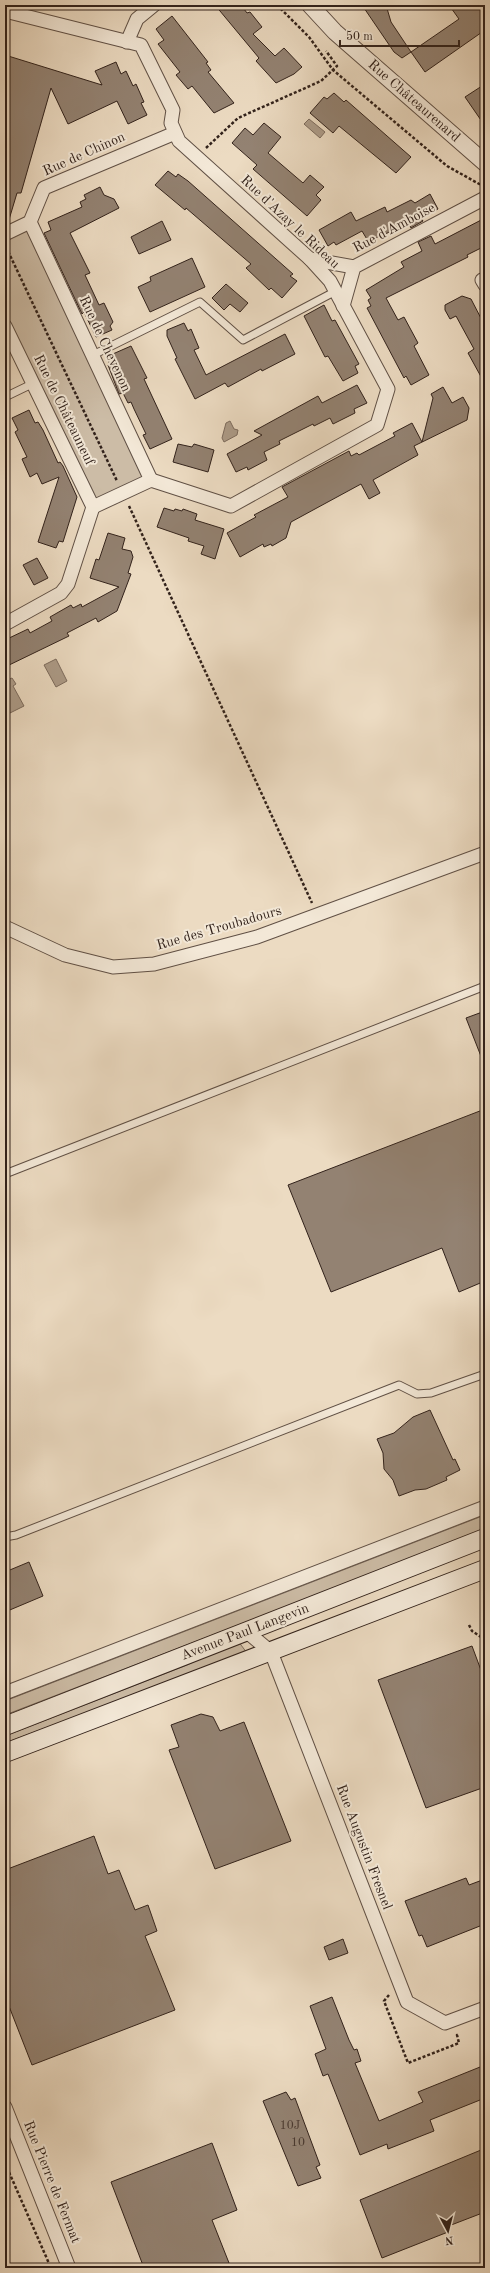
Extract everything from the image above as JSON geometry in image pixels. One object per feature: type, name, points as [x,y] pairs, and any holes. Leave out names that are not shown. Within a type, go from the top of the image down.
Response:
[{"type":"main road","name":"Avenue Paul Langevin","points":[[5,1726],[485,1538]]},
{"type":"main road","name":"Avenue Paul Langevin","points":[[5,1753],[485,1569]]},
{"type":"street","points":[[5,11],[127,42],[137,19],[154,5]]},
{"type":"street","name":"Rue Châteaurenard","points":[[310,5],[335,32],[485,164]]},
{"type":"street","name":"Rue d'Azay le Rideau","points":[[127,42],[142,45],[173,110],[170,123],[179,141],[196,158],[310,259],[330,281],[388,389],[377,424],[231,506],[151,480]]},
{"type":"street","name":"Rue de Chinon","points":[[30,222],[44,188],[175,133]]},
{"type":"street","name":"Rue d'Amboise","points":[[344,306],[354,267],[485,198]]},
{"type":"street","points":[[5,234],[30,222]]},
{"type":"street","name":"Rue de Chevenon","points":[[30,222],[151,480]]},
{"type":"street","points":[[310,259],[354,267]]},
{"type":"street","name":"Rue de Châteauneuf","points":[[5,326],[93,507]]},
{"type":"street","points":[[5,624],[61,594],[68,584],[93,507],[151,480]]},
{"type":"street","name":"Rue des Troubadours","points":[[5,927],[65,955],[113,967],[154,964],[257,937],[485,853]]},
{"type":"street","points":[[5,1693],[485,1507]]},
{"type":"street","name":"Rue Augustin Fresnel","points":[[247,1632],[271,1652],[407,2002],[445,2023],[485,2008]]},
{"type":"street","name":"Rue Pierre de Fermat","points":[[5,2107],[69,2268]]},
{"type":"lane","points":[[93,355],[200,302],[243,340],[336,291]]},
{"type":"lane","points":[[5,397],[34,384]]},
{"type":"lane","points":[[5,1174],[485,986]]},
{"type":"lane","points":[[5,1537],[16,1535],[399,1385],[417,1394],[431,1393],[485,1374]]},
{"type":"path","points":[[277,5],[309,37],[333,70],[447,166],[485,187]]},
{"type":"path","points":[[196,158],[238,118],[321,81],[337,66],[326,51]]},
{"type":"path","points":[[5,244],[123,492],[317,914]]},
{"type":"path","points":[[469,1624],[476,1634],[481,1637],[485,1636]]},
{"type":"path","points":[[5,2163],[51,2268]]},
{"type":"shaded area","points":[[309,119],[325,132],[320,138],[304,124]]},
{"type":"shaded area","points":[[30,222],[151,480],[93,507],[5,328],[5,234]]},
{"type":"shaded area","points":[[230,421],[234,429],[238,430],[237,435],[224,442],[222,438],[226,423]]},
{"type":"shaded area","points":[[56,659],[67,681],[56,687],[44,665]]},
{"type":"shaded area","points":[[12,678],[16,684],[13,686],[24,706],[10,713],[5,704],[5,681]]},
{"type":"shaded area","points":[[485,1515],[485,1530],[5,1715],[5,1701]]},
{"type":"shaded area","points":[[238,1641],[247,1653],[5,1743],[5,1736],[187,1665]]},
{"type":"building","points":[[215,5],[241,5],[247,13],[250,12],[262,27],[253,34],[275,56],[284,48],[302,67],[294,74],[276,83],[256,61],[259,58]]},
{"type":"building","points":[[362,5],[386,5],[391,22],[411,52],[402,58],[394,52]]},
{"type":"building","points":[[449,5],[485,5],[485,30],[425,72],[411,52],[459,19]]},
{"type":"building","points":[[172,16],[208,62],[206,63],[211,70],[208,72],[234,103],[214,113],[192,86],[188,89],[176,75],[180,72],[158,44],[164,40],[156,29]]},
{"type":"building","points":[[5,55],[102,85],[95,71],[116,62],[121,74],[126,71],[133,86],[136,84],[144,102],[141,103],[147,115],[128,124],[117,101],[68,124],[51,88],[21,193],[17,193],[8,223],[5,223]]},
{"type":"building","points":[[485,84],[485,126],[465,97]]},
{"type":"building","points":[[334,93],[344,102],[346,100],[411,157],[396,173],[339,126],[333,133],[310,113],[324,97],[327,99]]},
{"type":"building","points":[[264,123],[281,137],[268,153],[303,183],[310,175],[324,187],[316,195],[321,200],[307,216],[253,169],[257,165],[232,143],[245,128],[253,135]]},
{"type":"building","points":[[168,171],[176,177],[178,174],[188,181],[293,274],[290,276],[297,281],[282,298],[271,288],[269,290],[246,268],[251,264],[186,208],[185,210],[155,185]]},
{"type":"building","points":[[100,187],[104,195],[114,199],[119,208],[70,233],[90,273],[85,275],[99,305],[104,303],[113,322],[110,326],[112,330],[96,337],[84,312],[82,314],[44,233],[51,230],[48,222],[82,207],[80,202],[86,199],[84,195]]},
{"type":"building","points":[[430,194],[438,209],[421,218],[423,221],[411,228],[409,224],[368,241],[362,231],[336,245],[334,242],[328,246],[319,230],[351,212],[356,221],[385,207],[387,212],[411,200],[415,203]]},
{"type":"building","points":[[485,218],[485,246],[467,255],[468,257],[386,298],[398,320],[404,317],[418,343],[414,346],[429,375],[411,385],[406,376],[404,378],[367,308],[371,306],[368,300],[371,298],[366,290],[404,267],[401,262],[422,251],[418,242],[431,236],[435,244]]},
{"type":"building","points":[[162,221],[171,240],[139,254],[131,237]]},
{"type":"building","points":[[192,258],[205,287],[150,312],[138,287],[151,281],[150,277]]},
{"type":"building","points":[[226,284],[248,303],[240,312],[230,304],[224,310],[212,298]]},
{"type":"building","points":[[462,296],[471,299],[485,326],[485,384],[468,353],[474,349],[456,316],[450,319],[445,310],[445,305]]},
{"type":"building","points":[[324,305],[332,321],[335,320],[359,364],[355,366],[358,373],[343,381],[328,356],[325,357],[304,316]]},
{"type":"building","points":[[184,323],[188,331],[191,329],[199,348],[194,350],[206,375],[285,334],[295,354],[262,371],[261,369],[228,387],[225,383],[195,399],[175,359],[177,358],[167,336],[167,330]]},
{"type":"building","points":[[131,346],[147,378],[144,379],[172,439],[150,449],[143,435],[146,434],[131,402],[128,403],[123,393],[119,394],[108,365],[110,364],[106,357]]},
{"type":"building","points":[[357,385],[367,403],[354,409],[355,413],[333,424],[330,418],[314,426],[313,424],[279,441],[280,444],[264,452],[267,460],[248,470],[247,467],[236,472],[227,454],[262,435],[254,431],[318,396],[322,403]]},
{"type":"building","points":[[443,387],[452,403],[463,397],[469,408],[467,420],[414,446],[418,455],[373,480],[380,493],[369,499],[361,484],[291,522],[286,538],[272,546],[271,544],[264,547],[263,544],[240,557],[227,533],[256,517],[254,515],[288,497],[282,487],[349,451],[351,456],[357,453],[359,455],[395,436],[393,433],[412,423],[422,442],[433,398],[431,394]]},
{"type":"building","points":[[29,410],[35,423],[38,422],[43,430],[58,463],[60,462],[63,466],[77,497],[63,542],[59,541],[56,548],[38,542],[59,477],[42,484],[37,473],[30,477],[22,459],[27,457],[15,432],[18,430],[12,418]]},
{"type":"building","points":[[178,444],[192,447],[194,444],[214,450],[208,472],[173,462]]},
{"type":"building","points":[[164,508],[174,511],[175,509],[182,511],[183,509],[197,514],[195,520],[224,529],[215,559],[201,554],[204,546],[188,541],[189,538],[157,527]]},
{"type":"building","points":[[108,533],[125,538],[122,549],[131,551],[133,557],[128,573],[131,574],[117,611],[98,622],[96,618],[67,633],[69,636],[5,667],[5,640],[28,629],[30,633],[52,621],[50,617],[71,605],[73,608],[81,604],[82,607],[119,587],[90,578],[96,559],[99,560]]},
{"type":"building","points":[[37,558],[48,578],[34,585],[23,565]]},
{"type":"building","points":[[485,1011],[485,1064],[484,1064],[466,1018]]},
{"type":"building","points":[[485,1109],[485,1281],[459,1292],[442,1248],[331,1292],[288,1185]]},
{"type":"building","points":[[430,1410],[453,1460],[455,1459],[460,1470],[446,1477],[447,1480],[426,1489],[415,1490],[399,1496],[393,1480],[384,1469],[383,1453],[377,1439],[394,1433],[413,1417]]},
{"type":"building","points":[[29,1562],[43,1596],[5,1612],[5,1572]]},
{"type":"building","points":[[472,1646],[485,1681],[485,1787],[426,1808],[378,1680]]},
{"type":"building","points":[[201,1714],[213,1717],[220,1731],[244,1722],[291,1841],[215,1869],[169,1750],[179,1747],[171,1725]]},
{"type":"building","points":[[94,1836],[108,1874],[119,1870],[135,1910],[148,1905],[157,1931],[145,1936],[175,2010],[32,2065],[5,1996],[5,1870]]},
{"type":"building","points":[[466,1878],[469,1885],[485,1879],[485,1924],[427,1947],[422,1935],[419,1936],[405,1901]]},
{"type":"building","points":[[343,1939],[348,1953],[329,1960],[324,1947]]},
{"type":"building","points":[[332,1997],[349,2040],[354,2050],[357,2049],[361,2061],[355,2063],[379,2121],[423,2102],[418,2092],[485,2065],[485,2098],[430,2120],[434,2131],[388,2149],[387,2144],[360,2155],[328,2074],[323,2076],[315,2054],[326,2049],[310,2006]]},
{"type":"building","points":[[286,2092],[291,2100],[295,2098],[320,2165],[316,2167],[321,2178],[298,2186],[263,2101]]},
{"type":"building","points":[[212,2143],[237,2210],[212,2220],[231,2268],[144,2268],[111,2182]]},
{"type":"building","points":[[481,2150],[485,2161],[485,2212],[446,2227],[448,2232],[382,2258],[360,2200]]}]
